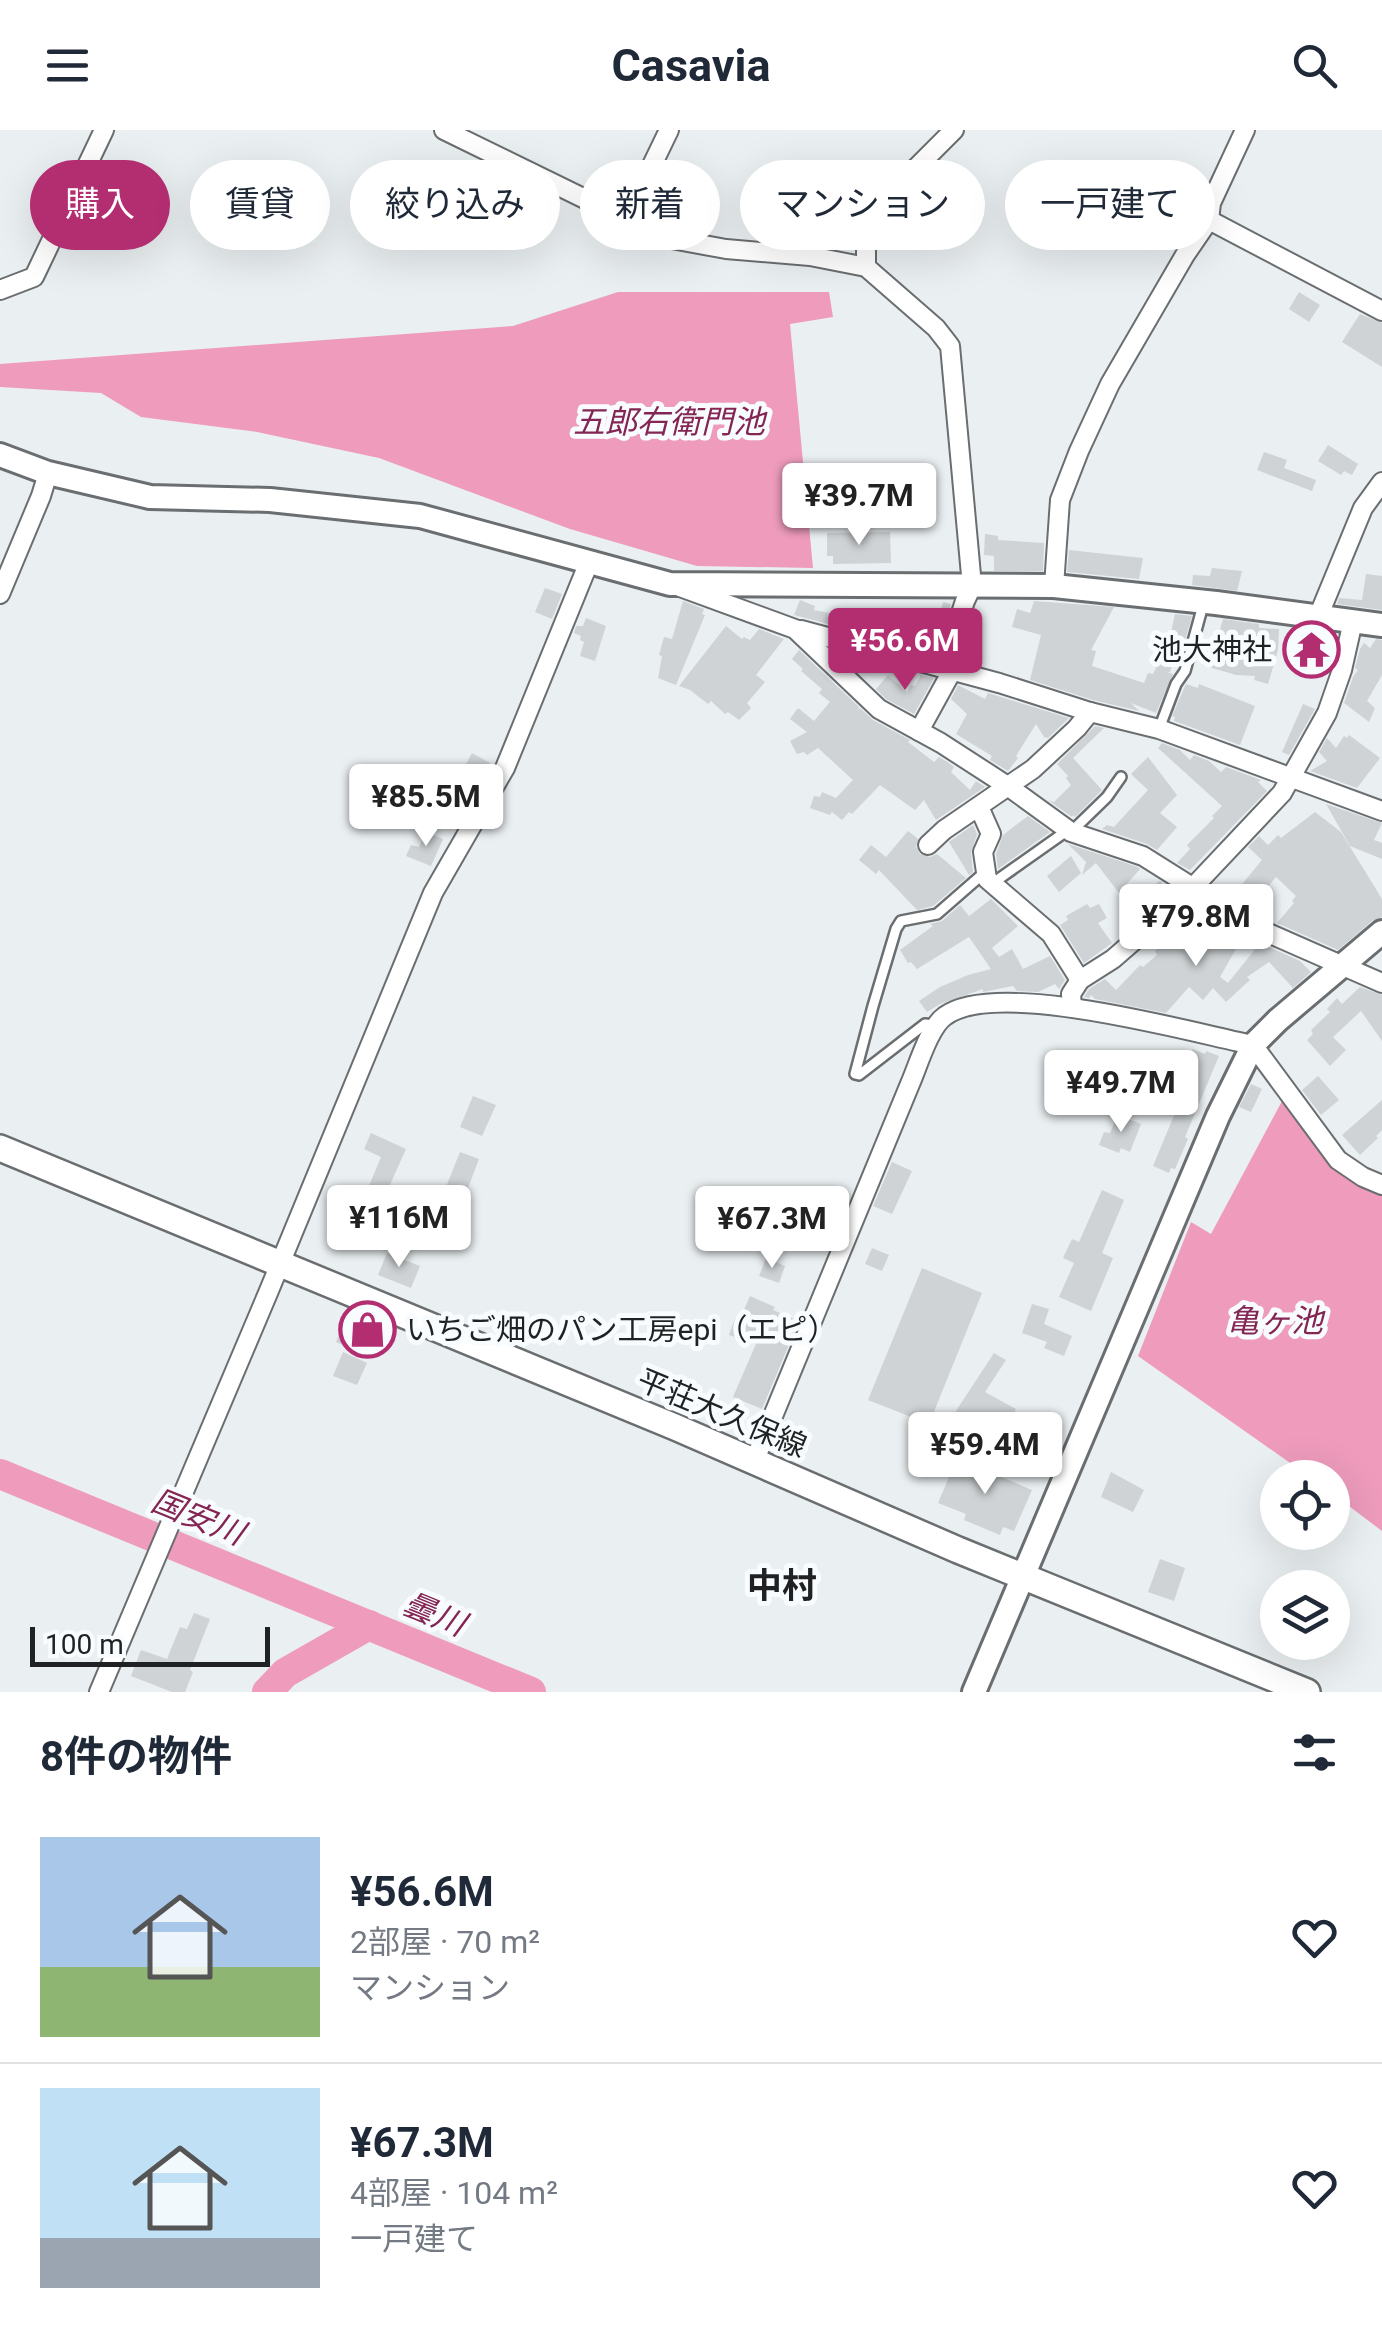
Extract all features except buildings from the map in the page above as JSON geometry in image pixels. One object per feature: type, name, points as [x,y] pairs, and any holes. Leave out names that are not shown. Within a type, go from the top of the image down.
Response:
[{"type":"main road","name":"平荘大久保線","points":[[0,1148],[1307,1692]]},
{"type":"street","points":[[0,290],[34,277],[104,130]]},
{"type":"street","points":[[444,130],[580,197]]},
{"type":"street","points":[[655,160],[669,130]]},
{"type":"street","points":[[866,266],[866,234],[878,206],[954,130]]},
{"type":"street","points":[[1215,194],[1245,130]]},
{"type":"street","points":[[1215,224],[1382,311]]},
{"type":"street","points":[[720,249],[810,256],[866,266],[936,328],[950,346],[972,586],[964,601],[947,669],[919,731]]},
{"type":"street","points":[[1054,586],[1060,500],[1079,451],[1110,384],[1189,250]]},
{"type":"street","points":[[0,455],[48,472],[150,497],[270,500],[420,516],[670,584],[795,628],[1160,729],[1382,811]]},
{"type":"street","points":[[0,594],[48,472]]},
{"type":"street","points":[[1318,618],[1362,508],[1382,482]]},
{"type":"street","points":[[98,1692],[432,893],[505,768],[589,562]]},
{"type":"street","points":[[670,584],[1054,586],[1382,625]]},
{"type":"street","points":[[1072,1006],[1071,994],[1080,980],[1112,959],[1182,899],[1282,792],[1327,712],[1353,622]]},
{"type":"street","points":[[795,628],[879,709],[1009,787],[1070,831],[1143,856],[1258,929],[1382,982]]},
{"type":"street","points":[[928,844],[1032,770],[1090,712]]},
{"type":"street","points":[[979,807],[991,834],[983,852],[990,877],[1051,934],[1080,980]]},
{"type":"street","points":[[974,1692],[1218,1116],[1253,1045],[1382,932]]},
{"type":"street","points":[[754,1462],[936,1026],[945,1015],[972,1004],[1072,1006],[1253,1045],[1338,1160],[1382,1185]]},
{"type":"lane","points":[[1160,729],[1176,684],[1185,672],[1204,602]]},
{"type":"lane","points":[[936,1026],[925,1024],[856,1074],[872,1006],[901,921],[937,914],[990,877],[1070,831],[1107,797],[1121,776]]},
{"type":"water","name":"五郎右衛門池","points":[[618,292],[829,292],[833,317],[790,324],[813,568],[697,566],[570,529],[379,458],[257,432],[141,417],[101,393],[0,387],[0,364],[513,326]]},
{"type":"water","name":"亀ヶ池","points":[[1282,1101],[1328,1163],[1382,1193],[1382,1531],[1350,1507],[1350,1460],[1286,1460],[1138,1356],[1191,1222],[1211,1234]]},
{"type":"waterway","name":"国安川","points":[[0,1474],[531,1692]]},
{"type":"waterway","name":"曇川","points":[[267,1692],[285,1673],[369,1625]]},
{"type":"place","name":"池大神社","points":[[1311,649]]},
{"type":"place","name":"いちご畑のパン工房epi（エピ）","points":[[367,1329]]},
{"type":"district","name":"中村","points":[[782,1586]]}]
